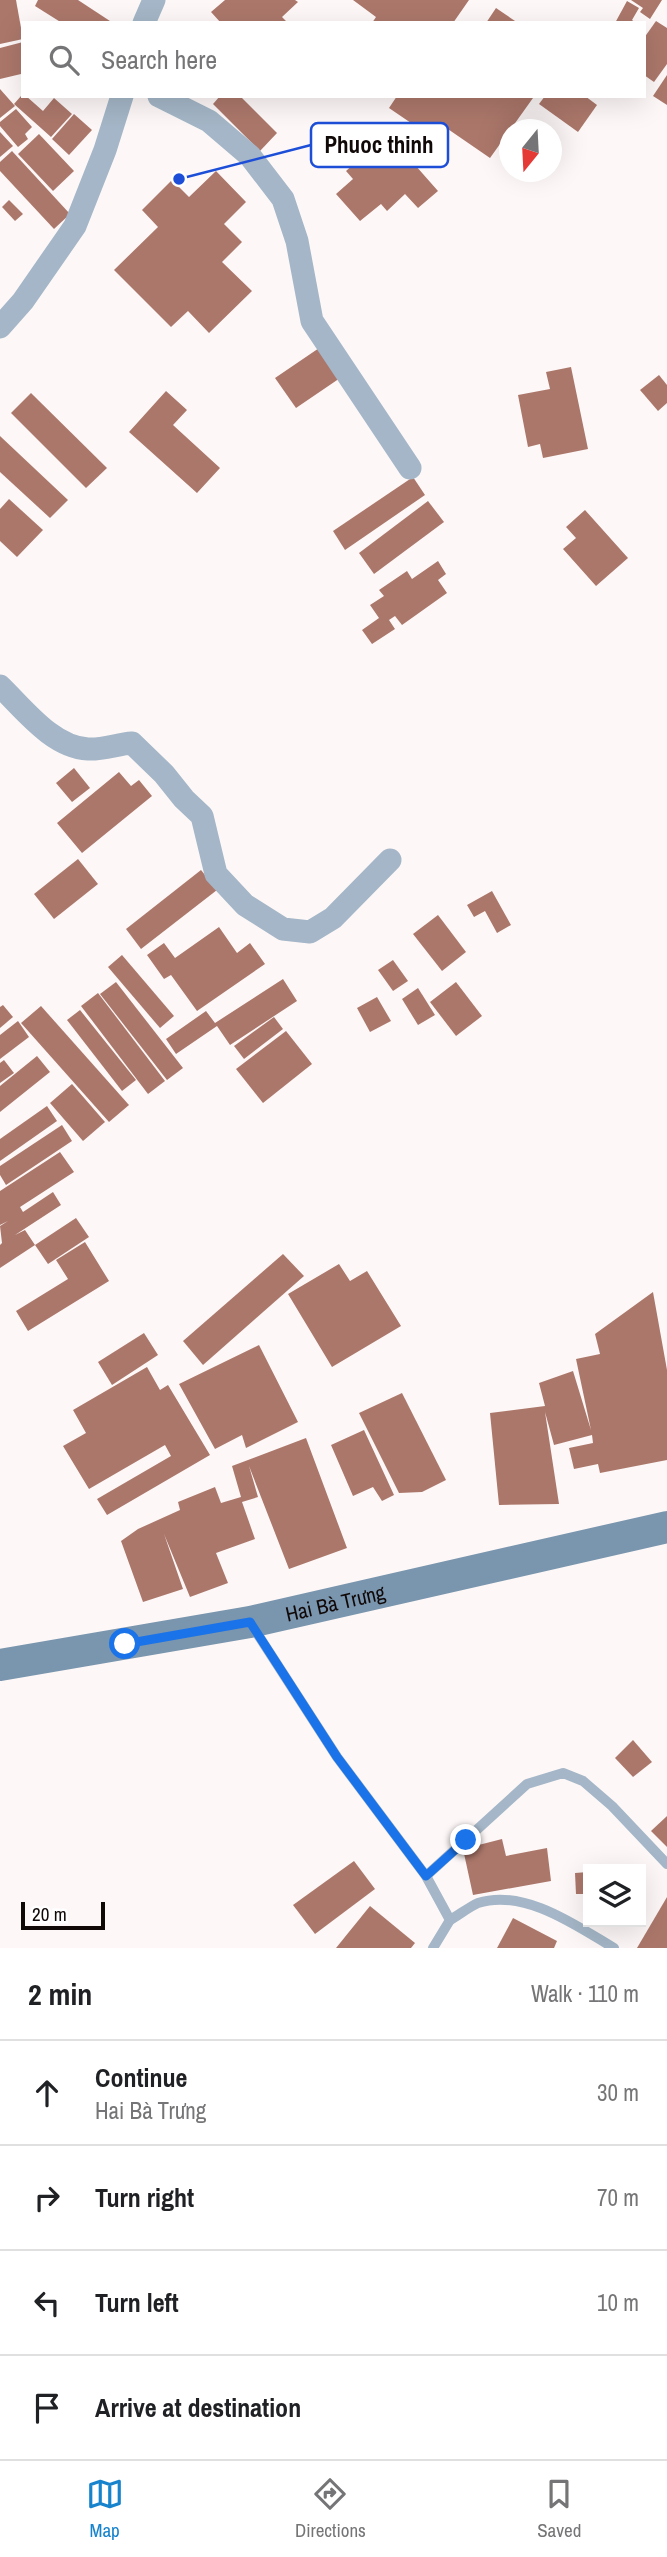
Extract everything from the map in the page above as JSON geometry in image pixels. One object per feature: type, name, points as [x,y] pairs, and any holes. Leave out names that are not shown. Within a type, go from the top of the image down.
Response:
[{"type":"main road","name":"Hai Bà Trưng","points":[[0,1665],[250,1622],[667,1527]]},
{"type":"street","points":[[145,21],[154,0]]},
{"type":"street","points":[[0,327],[23,301],[75,226],[105,150],[121,98]]},
{"type":"street","points":[[163,98],[209,121],[250,156],[283,199],[297,242],[312,321],[410,468]]},
{"type":"street","points":[[0,686],[45,729],[66,744],[89,749],[132,743],[202,816],[216,874],[245,905],[283,929],[310,932],[333,918],[390,860]]},
{"type":"lane","points":[[250,1622],[337,1757],[426,1876],[450,1920]]},
{"type":"lane","points":[[426,1876],[527,1784],[563,1773],[583,1781],[603,1797],[667,1864]]},
{"type":"lane","points":[[433,1948],[450,1920],[479,1903],[509,1900],[555,1913],[614,1948]]},
{"type":"building","points":[[0,0],[16,0],[21,39],[0,44]]},
{"type":"building","points":[[38,0],[78,0],[110,21],[59,21],[35,6]]},
{"type":"building","points":[[225,0],[298,2],[282,17],[286,21],[219,21],[211,12]]},
{"type":"building","points":[[353,0],[469,0],[454,21],[373,21],[376,17]]},
{"type":"building","points":[[631,0],[662,0],[650,19],[640,12],[643,8]]},
{"type":"building","points":[[627,1],[639,8],[633,21],[616,21]]},
{"type":"building","points":[[496,8],[515,21],[487,21]]},
{"type":"building","points":[[656,21],[667,28],[667,64],[654,82],[646,76],[646,35]]},
{"type":"building","points":[[21,43],[21,74],[0,79],[0,48]]},
{"type":"building","points":[[667,75],[667,105],[653,96]]},
{"type":"building","points":[[0,89],[15,106],[0,118]]},
{"type":"building","points":[[21,96],[28,98],[43,111],[54,98],[72,114],[51,137],[14,104]]},
{"type":"building","points":[[218,98],[242,98],[277,133],[260,151],[213,104]]},
{"type":"building","points":[[396,98],[533,98],[518,119],[499,119],[499,145],[490,158],[442,125],[433,138],[389,108]]},
{"type":"building","points":[[544,98],[588,98],[597,105],[578,132],[539,104]]},
{"type":"building","points":[[16,109],[32,127],[25,134],[28,139],[18,147],[0,126],[0,122]]},
{"type":"building","points":[[74,114],[92,130],[69,155],[52,139]]},
{"type":"building","points":[[396,126],[417,149],[408,157],[438,191],[418,208],[405,194],[387,211],[381,204],[360,221],[336,194],[353,179],[346,171]]},
{"type":"building","points":[[0,132],[13,146],[0,157]]},
{"type":"building","points":[[39,134],[74,171],[53,191],[18,154]]},
{"type":"building","points":[[12,151],[70,214],[54,229],[0,171],[0,162]]},
{"type":"building","points":[[216,171],[246,202],[224,224],[242,242],[222,262],[252,291],[209,333],[188,311],[171,327],[114,270],[158,227],[142,210],[172,180],[189,197]]},
{"type":"building","points":[[9,200],[23,214],[15,221],[2,207]]},
{"type":"building","points":[[325,344],[346,374],[296,408],[275,378]]},
{"type":"building","points":[[571,367],[588,449],[543,458],[540,444],[528,447],[518,395],[550,389],[546,372]]},
{"type":"building","points":[[659,375],[667,385],[667,403],[658,411],[640,390]]},
{"type":"building","points":[[166,391],[187,410],[173,425],[220,468],[197,493],[129,432]]},
{"type":"building","points":[[31,393],[107,468],[86,488],[11,413]]},
{"type":"building","points":[[0,436],[68,500],[50,518],[0,472]]},
{"type":"building","points":[[413,477],[425,495],[345,550],[333,531]]},
{"type":"building","points":[[9,499],[43,530],[17,557],[0,541],[0,509]]},
{"type":"building","points":[[428,501],[444,522],[374,574],[359,553]]},
{"type":"building","points":[[585,510],[628,558],[596,586],[563,549],[576,538],[566,527]]},
{"type":"building","points":[[438,561],[446,574],[438,580],[447,593],[402,625],[395,616],[389,620],[395,629],[372,644],[362,630],[379,618],[370,605],[384,596],[379,590],[407,571],[412,579]]},
{"type":"building","points":[[74,768],[90,788],[72,802],[56,783]]},
{"type":"building","points":[[119,772],[131,786],[139,780],[152,796],[82,853],[57,823]]},
{"type":"building","points":[[78,859],[98,884],[54,919],[34,894]]},
{"type":"building","points":[[201,870],[217,890],[141,949],[126,929]]},
{"type":"building","points":[[492,891],[511,925],[497,933],[485,911],[474,917],[467,905]]},
{"type":"building","points":[[438,915],[466,952],[442,971],[413,934]]},
{"type":"building","points":[[219,927],[237,953],[250,943],[265,964],[197,1011],[171,975],[164,979],[147,955],[164,943],[175,958]]},
{"type":"building","points":[[122,955],[174,1016],[160,1028],[108,967]]},
{"type":"building","points":[[393,960],[408,981],[393,991],[378,970]]},
{"type":"building","points":[[283,979],[297,1001],[230,1045],[217,1026],[176,1054],[166,1039],[206,1011],[215,1023]]},
{"type":"building","points":[[116,982],[183,1068],[167,1080],[100,994]]},
{"type":"building","points":[[456,982],[482,1016],[456,1036],[430,1002]]},
{"type":"building","points":[[418,988],[435,1015],[418,1025],[402,999]]},
{"type":"building","points":[[98,993],[165,1081],[148,1094],[81,1006]]},
{"type":"building","points":[[377,997],[391,1021],[370,1032],[357,1008]]},
{"type":"building","points":[[3,1005],[13,1017],[0,1028],[0,1007]]},
{"type":"building","points":[[41,1006],[129,1105],[109,1122],[21,1023]]},
{"type":"building","points":[[80,1010],[136,1080],[122,1091],[67,1020]]},
{"type":"building","points":[[274,1017],[283,1029],[244,1059],[234,1046]]},
{"type":"building","points":[[18,1021],[29,1037],[0,1059],[0,1035]]},
{"type":"building","points":[[286,1031],[312,1064],[263,1103],[236,1069]]},
{"type":"building","points":[[37,1056],[50,1072],[0,1112],[0,1086]]},
{"type":"building","points":[[4,1060],[14,1073],[0,1083],[0,1063]]},
{"type":"building","points":[[72,1084],[105,1122],[83,1141],[50,1103]]},
{"type":"building","points":[[47,1106],[57,1121],[0,1161],[0,1139]]},
{"type":"building","points":[[62,1125],[72,1141],[6,1185],[0,1175],[0,1166]]},
{"type":"building","points":[[60,1152],[74,1172],[20,1207],[23,1212],[53,1192],[61,1205],[15,1235],[25,1230],[35,1245],[0,1268],[0,1226],[8,1221],[0,1225],[0,1191]]},
{"type":"building","points":[[76,1218],[89,1237],[48,1264],[35,1245]]},
{"type":"building","points":[[85,1242],[109,1281],[28,1331],[16,1311],[68,1279],[56,1260]]},
{"type":"building","points":[[283,1254],[304,1276],[203,1365],[183,1341]]},
{"type":"building","points":[[339,1264],[350,1281],[367,1271],[401,1326],[332,1367],[288,1294]]},
{"type":"building","points":[[653,1292],[667,1370],[667,1460],[600,1473],[598,1464],[574,1469],[569,1448],[593,1443],[592,1435],[554,1445],[545,1412],[559,1504],[499,1505],[490,1413],[545,1406],[539,1383],[573,1371],[591,1430],[576,1359],[600,1354],[595,1334]]},
{"type":"building","points":[[144,1333],[158,1355],[112,1385],[98,1362]]},
{"type":"building","points":[[259,1345],[298,1422],[246,1448],[242,1435],[215,1449],[179,1384]]},
{"type":"building","points":[[147,1367],[160,1390],[168,1385],[210,1455],[107,1515],[97,1499],[171,1456],[165,1445],[89,1489],[63,1446],[86,1433],[73,1410]]},
{"type":"building","points":[[402,1393],[446,1480],[422,1492],[399,1493],[359,1413]]},
{"type":"building","points":[[364,1430],[394,1495],[382,1501],[373,1487],[353,1496],[331,1445]]},
{"type":"building","points":[[306,1438],[347,1548],[289,1569],[249,1466],[258,1497],[242,1502],[255,1539],[216,1553],[228,1583],[190,1597],[164,1534],[183,1589],[143,1602],[121,1541],[138,1529],[180,1510],[178,1502],[215,1487],[221,1503],[241,1497],[232,1466]]},
{"type":"building","points":[[633,1740],[652,1762],[633,1777],[615,1758]]},
{"type":"building","points":[[667,1816],[667,1847],[651,1831]]},
{"type":"building","points":[[502,1839],[506,1856],[547,1848],[551,1881],[473,1895],[463,1849]]},
{"type":"building","points":[[354,1861],[375,1889],[315,1934],[293,1905]]},
{"type":"building","points":[[583,1872],[583,1894],[576,1894],[575,1873]]},
{"type":"building","points":[[667,1897],[667,1948],[637,1948]]},
{"type":"building","points":[[370,1906],[415,1943],[411,1948],[336,1948]]},
{"type":"building","points":[[513,1918],[557,1941],[554,1948],[497,1948]]},
{"type":"place","name":"Phuoc thinh","points":[[179,179]]},
{"type":"route","points":[[125,1644],[250,1622],[337,1757],[426,1876],[466,1840]]}]
